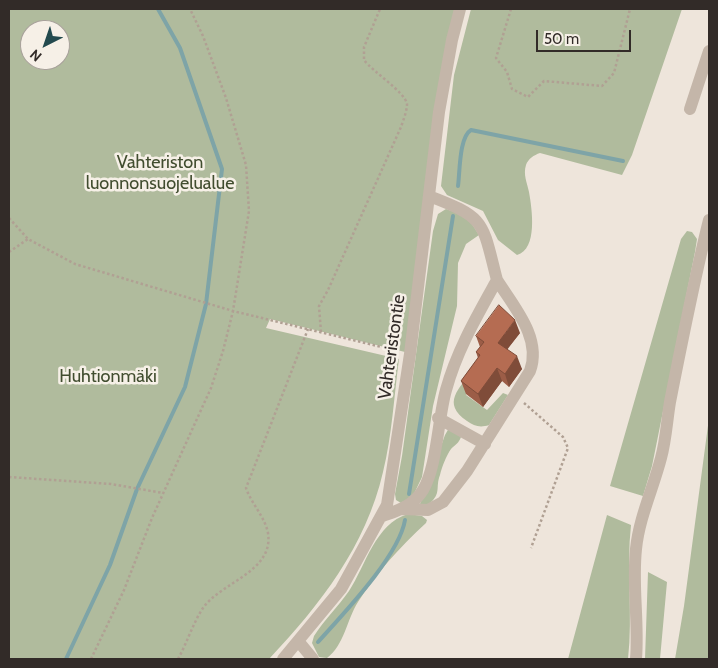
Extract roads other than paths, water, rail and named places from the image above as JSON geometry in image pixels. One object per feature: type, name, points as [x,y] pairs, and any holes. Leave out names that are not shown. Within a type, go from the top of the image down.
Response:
[{"type":"street","name":"Vahteristontie","points":[[283,659],[341,589],[382,516],[393,473],[410,354],[439,112],[452,40],[460,9]]},
{"type":"street","points":[[690,109],[709,51]]},
{"type":"street","points":[[402,509],[423,511],[436,507],[461,480],[516,396],[530,371],[534,348],[530,334],[497,280],[480,224],[468,212],[429,196]]},
{"type":"street","points":[[636,659],[636,600],[633,578],[636,547],[645,508],[662,457],[697,268],[709,220]]},
{"type":"street","points":[[382,516],[402,509],[415,500],[427,481],[433,459],[438,418],[460,348],[497,280]]},
{"type":"street","points":[[438,418],[485,444]]},
{"type":"street","points":[[299,642],[313,659]]},
{"type":"waterway","points":[[66,659],[110,565],[137,489],[185,387],[206,304],[222,169],[180,48],[158,9]]},
{"type":"waterway","points":[[458,186],[462,147],[467,134],[471,130],[623,161]]},
{"type":"waterway","points":[[409,494],[453,216]]},
{"type":"waterway","points":[[318,642],[369,584],[392,550],[401,534],[405,520]]},
{"type":"park label","name":"Vahteriston luonnonsuojelualue","points":[[160,173]]},
{"type":"park label","name":"Huhtionmäki","points":[[108,377]]}]
